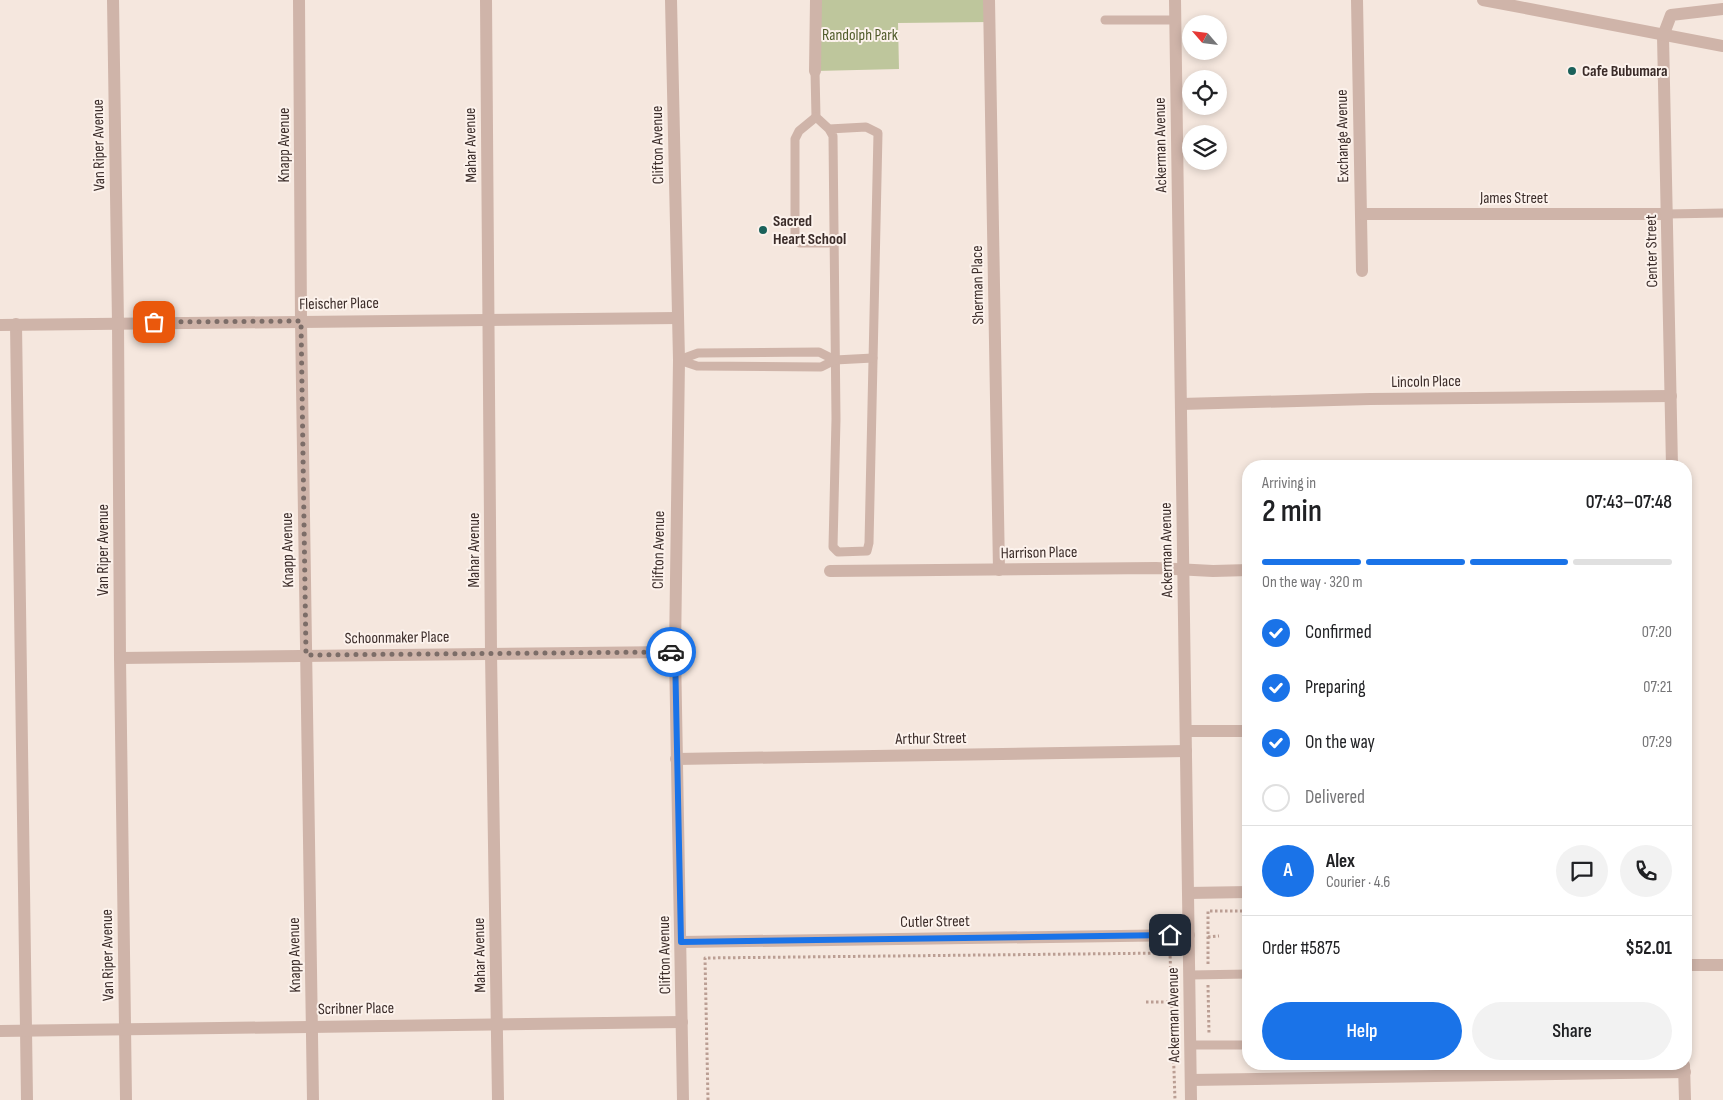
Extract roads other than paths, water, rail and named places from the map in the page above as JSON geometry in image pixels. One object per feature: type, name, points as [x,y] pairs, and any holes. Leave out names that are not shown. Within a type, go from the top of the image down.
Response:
[{"type":"street","name":"Van Riper Avenue","points":[[113,0],[126,1100]]},
{"type":"street","name":"Knapp Avenue","points":[[299,0],[301,321],[313,1100]]},
{"type":"street","name":"Mahar Avenue","points":[[486,0],[490,319],[491,653],[498,1100]]},
{"type":"street","name":"Clifton Avenue","points":[[671,0],[679,360],[675,652],[683,1100]]},
{"type":"street","points":[[815,71],[816,0]]},
{"type":"street","name":"Sherman Place","points":[[989,0],[999,570]]},
{"type":"street","name":"Ackerman Avenue","points":[[1175,0],[1191,1100]]},
{"type":"street","name":"Exchange Avenue","points":[[1357,0],[1362,271]]},
{"type":"street","points":[[1483,0],[1510,3],[1664,36],[1723,46]]},
{"type":"street","points":[[1664,36],[1671,16],[1723,9]]},
{"type":"street","name":"Center Street","points":[[1664,36],[1672,460]]},
{"type":"street","name":"James Street","points":[[1361,214],[1667,214]]},
{"type":"street","name":"Fleischer Place","points":[[0,324],[678,318]]},
{"type":"street","points":[[16,324],[27,1100]]},
{"type":"street","name":"Lincoln Place","points":[[1181,404],[1370,399],[1671,396]]},
{"type":"street","name":"Harrison Place","points":[[830,571],[1156,568],[1242,570]]},
{"type":"street","name":"Schoonmaker Place","points":[[120,658],[675,652]]},
{"type":"street","points":[[1186,731],[1242,731]]},
{"type":"street","name":"Arthur Street","points":[[676,759],[1186,751]]},
{"type":"street","points":[[1188,893],[1242,892]]},
{"type":"street","name":"Cutler Street","points":[[681,942],[1189,935]]},
{"type":"street","points":[[1692,965],[1723,965]]},
{"type":"street","name":"Scribner Place","points":[[0,1031],[682,1022]]},
{"type":"street","points":[[1191,1080],[1603,1070]]},
{"type":"street","points":[[1685,1070],[1685,1100]]},
{"type":"lane","points":[[1105,20],[1176,20]]},
{"type":"lane","points":[[815,71],[816,117],[829,129],[833,136],[836,419],[833,547],[838,552],[868,551],[878,133],[866,127],[829,129]]},
{"type":"lane","points":[[816,117],[799,131],[795,139],[795,238],[800,243],[828,243],[833,237]]},
{"type":"lane","points":[[1667,214],[1723,213]]},
{"type":"lane","points":[[679,360],[698,353],[819,352],[835,360]]},
{"type":"lane","points":[[679,360],[697,366],[821,367],[835,360],[873,358]]},
{"type":"lane","points":[[1190,975],[1242,974]]},
{"type":"lane","points":[[1190,1046],[1242,1045]]},
{"type":"place","name":"Cafe Bubumara","points":[[1572,71]]},
{"type":"place","name":"Sacred Heart School","points":[[763,230]]},
{"type":"park label","name":"Randolph Park","points":[[860,35]]}]
